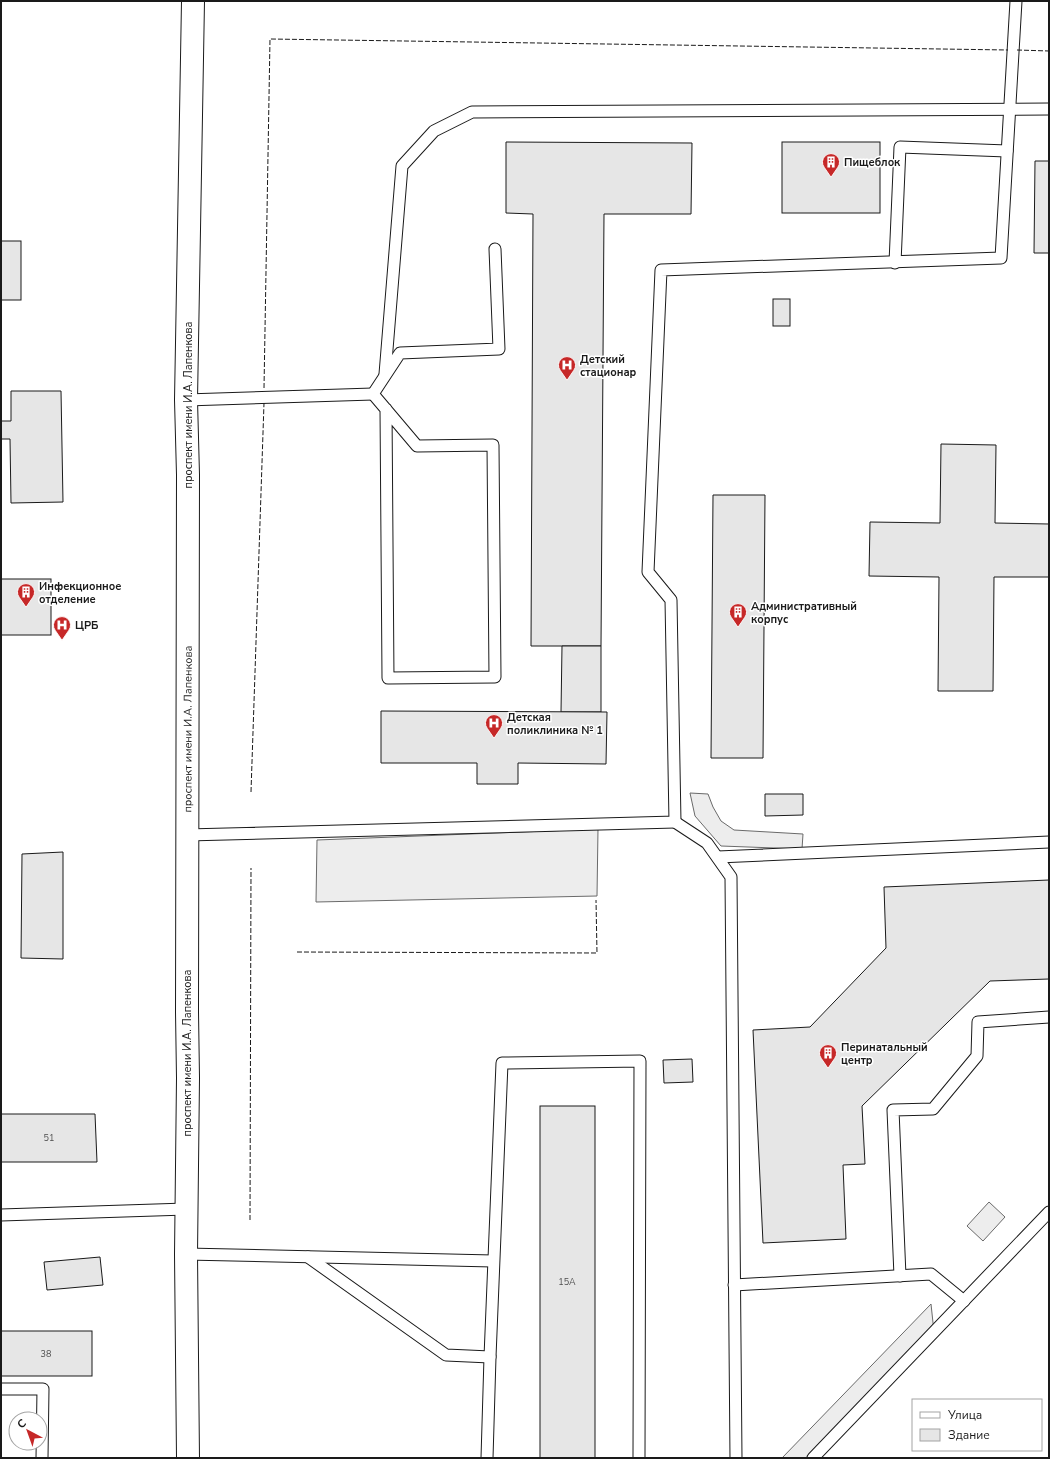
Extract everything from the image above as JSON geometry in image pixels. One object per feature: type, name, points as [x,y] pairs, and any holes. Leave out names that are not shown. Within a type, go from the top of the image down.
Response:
[{"type":"main road","name":"проспект имени И.А. Лапенкова","points":[[188,1458],[186,1209],[188,475],[186,400],[193,1]]},
{"type":"lane","points":[[675,822],[671,600],[648,572],[661,270],[895,263],[1001,258],[1016,1]]},
{"type":"lane","points":[[385,376],[402,166],[434,131],[472,112],[1049,109]]},
{"type":"lane","points":[[895,263],[900,147],[1007,151]]},
{"type":"lane","points":[[373,394],[400,353],[499,349],[495,249]]},
{"type":"lane","points":[[186,400],[373,394]]},
{"type":"lane","points":[[373,394],[386,409],[417,446],[493,445],[495,677],[388,678],[386,409]]},
{"type":"lane","points":[[187,835],[675,822],[707,843],[731,877],[736,1458]]},
{"type":"lane","points":[[718,857],[1049,842]]},
{"type":"lane","points":[[900,1276],[893,1110],[933,1109],[977,1056],[978,1022],[1049,1016]]},
{"type":"lane","points":[[487,1458],[493,1261],[502,1063],[640,1061],[638,1458]]},
{"type":"lane","points":[[1,1215],[186,1209]]},
{"type":"lane","points":[[813,1458],[1049,1212]]},
{"type":"lane","points":[[186,1254],[493,1261]]},
{"type":"lane","points":[[308,1257],[446,1355],[490,1358]]},
{"type":"lane","points":[[734,1284],[931,1274],[964,1301]]},
{"type":"lane","points":[[1,1389],[43,1389],[42,1458]]},
{"type":"shaded area","points":[[690,793],[708,794],[721,821],[734,830],[803,834],[802,849],[721,846],[695,816]]},
{"type":"shaded area","points":[[598,829],[597,896],[316,902],[317,840]]},
{"type":"shaded area","points":[[989,1202],[1005,1217],[983,1241],[967,1226]]},
{"type":"shaded area","points":[[931,1304],[934,1332],[813,1458],[782,1458]]},
{"type":"building","name":"Детский стационар","points":[[506,142],[692,143],[691,214],[604,214],[601,646],[531,646],[533,214],[506,213]]},
{"type":"building","name":"Пищеблок","points":[[782,142],[880,142],[880,213],[782,213]]},
{"type":"building","points":[[1035,161],[1049,161],[1049,253],[1034,253]]},
{"type":"building","points":[[1,241],[21,241],[21,300],[1,300]]},
{"type":"building","points":[[773,299],[790,299],[790,326],[773,326]]},
{"type":"building","points":[[11,391],[61,391],[63,502],[11,503],[10,439],[1,439],[1,421],[11,421]]},
{"type":"building","points":[[941,444],[996,445],[995,523],[1049,524],[1049,577],[994,577],[993,691],[938,691],[939,577],[869,576],[870,522],[940,523]]},
{"type":"building","name":"Административный корпус","points":[[713,495],[765,495],[763,758],[711,758]]},
{"type":"building","name":"Инфекционное отделение","points":[[1,579],[51,579],[51,635],[1,635]]},
{"type":"building","points":[[562,646],[601,646],[601,712],[561,712]]},
{"type":"building","name":"Детская поликлиника № 1","points":[[381,711],[607,712],[606,764],[518,763],[518,784],[477,784],[477,763],[381,763]]},
{"type":"building","points":[[765,794],[803,794],[803,815],[765,816]]},
{"type":"building","points":[[63,852],[63,959],[21,958],[22,854]]},
{"type":"building","name":"Перинатальный центр","points":[[1049,880],[1049,979],[990,981],[862,1106],[865,1164],[843,1165],[846,1239],[763,1243],[753,1030],[810,1027],[886,948],[884,887]]},
{"type":"building","points":[[692,1059],[693,1082],[664,1083],[663,1060]]},
{"type":"building","points":[[540,1106],[595,1106],[595,1458],[540,1458]]},
{"type":"building","points":[[1,1114],[95,1114],[97,1162],[1,1162]]},
{"type":"building","points":[[100,1257],[103,1285],[47,1290],[44,1262]]},
{"type":"building","points":[[1,1331],[92,1331],[92,1376],[1,1376]]},
{"type":"fence","points":[[264,388],[270,39],[1008,50]]},
{"type":"fence","points":[[1017,50],[1049,51]]},
{"type":"fence","points":[[251,792],[264,403]]},
{"type":"fence","points":[[250,1220],[251,868]]},
{"type":"fence","points":[[297,952],[597,953],[596,900]]},
{"type":"place","name":"Пищеблок","points":[[831,177]]},
{"type":"place","name":"Детский стационар","points":[[567,380]]},
{"type":"place","name":"Инфекционное отделение","points":[[26,607]]},
{"type":"place","name":"Административный корпус","points":[[738,627]]},
{"type":"place","name":"ЦРБ","points":[[62,640]]},
{"type":"place","name":"Детская поликлиника № 1","points":[[494,738]]},
{"type":"place","name":"Перинатальный центр","points":[[828,1068]]}]
